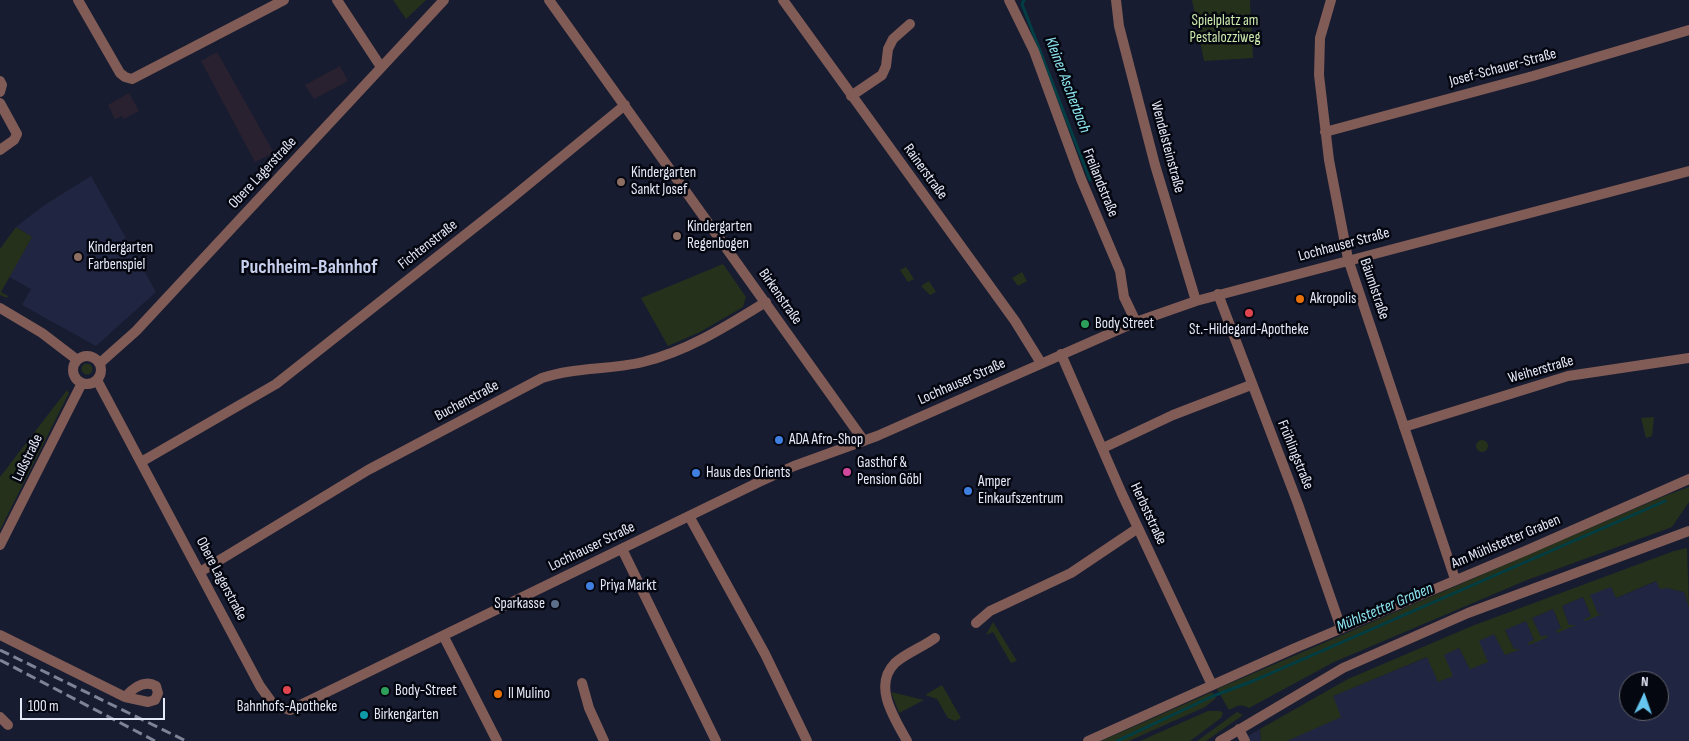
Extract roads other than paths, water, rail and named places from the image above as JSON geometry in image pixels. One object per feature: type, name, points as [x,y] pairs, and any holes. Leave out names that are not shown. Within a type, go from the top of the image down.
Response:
[{"type":"street","points":[[78,0],[125,77],[132,79],[284,0]]},
{"type":"street","points":[[337,0],[381,67]]},
{"type":"street","name":"Obere Lagerstraße","points":[[100,363],[136,331],[444,0]]},
{"type":"street","name":"Birkenstraße","points":[[549,0],[864,441]]},
{"type":"street","name":"Rainerstraße","points":[[783,0],[1014,320],[1041,362]]},
{"type":"street","name":"Freilandstraße","points":[[1010,0],[1034,51],[1081,179],[1120,272],[1124,297],[1136,322]]},
{"type":"street","name":"Wendelsteinstraße","points":[[1116,0],[1119,26],[1155,165],[1196,301]]},
{"type":"street","name":"Bäumlstraße","points":[[1331,0],[1320,38],[1319,66],[1325,132],[1348,259],[1455,579]]},
{"type":"street","points":[[851,96],[882,75],[886,66],[888,49],[893,39],[910,24]]},
{"type":"street","name":"Josef-Schauer-Straße","points":[[1325,132],[1528,77],[1689,30]]},
{"type":"street","points":[[0,82],[0,92]]},
{"type":"street","points":[[0,103],[17,134],[14,140],[0,150]]},
{"type":"street","name":"Fichtenstraße","points":[[141,462],[276,384],[508,201],[625,105]]},
{"type":"street","name":"Lochhauser Straße","points":[[280,707],[290,710],[304,705],[794,466],[864,441],[1136,322],[1218,294],[1689,170]]},
{"type":"street","name":"Frühlingstraße","points":[[1218,294],[1298,504],[1341,628]]},
{"type":"street","name":"Buchenstraße","points":[[200,572],[368,470],[542,378],[562,371],[642,362],[680,351],[766,302]]},
{"type":"street","points":[[0,308],[42,333],[76,359]]},
{"type":"street","name":"Herbststraße","points":[[1061,354],[1138,528],[1212,685]]},
{"type":"street","points":[[89,355],[100,363],[101,372],[97,380],[90,384],[82,383],[73,373],[76,359],[89,355]]},
{"type":"street","name":"Weiherstraße","points":[[1404,426],[1568,376],[1689,358]]},
{"type":"street","name":"Obere Lagerstraße","points":[[97,380],[260,686],[273,704],[280,707]]},
{"type":"street","name":"Lußstraße","points":[[0,545],[82,383]]},
{"type":"street","points":[[1103,448],[1173,415],[1251,384]]},
{"type":"street","name":"Am Mühlstetter Graben","points":[[1088,741],[1341,628],[1689,479]]},
{"type":"street","points":[[689,516],[766,654],[807,741]]},
{"type":"street","points":[[976,623],[990,611],[1071,574],[1138,528]]},
{"type":"street","points":[[1220,741],[1343,668],[1468,612],[1689,531]]},
{"type":"street","points":[[622,549],[716,741]]},
{"type":"street","points":[[0,634],[125,697]]},
{"type":"street","points":[[444,637],[497,741]]},
{"type":"street","points":[[907,741],[890,709],[885,684],[894,664],[935,638]]},
{"type":"street","points":[[582,683],[589,708],[604,741]]},
{"type":"street","points":[[0,717],[8,725]]},
{"type":"street","points":[[1239,729],[1245,741]]},
{"type":"waterway","name":"Kleiner Ascherbach","points":[[1024,0],[1022,4],[1090,180]]},
{"type":"waterway","name":"Mühlstetter Graben","points":[[1117,741],[1213,696],[1253,681],[1665,501]]},
{"type":"railway","points":[[0,650],[186,741]]},
{"type":"railway","points":[[0,660],[155,741]]},
{"type":"place","name":"Kindergarten Sankt Josef","points":[[621,182]]},
{"type":"place","name":"Kindergarten Regenbogen","points":[[677,236]]},
{"type":"place","name":"Kindergarten Farbenspiel","points":[[78,257]]},
{"type":"place","name":"Akropolis","points":[[1300,299]]},
{"type":"place","name":"St.-Hildegard-Apotheke","points":[[1249,313]]},
{"type":"place","name":"Body Street","points":[[1085,324]]},
{"type":"place","name":"ADA Afro-Shop","points":[[779,440]]},
{"type":"place","name":"Gasthof & Pension Göbl","points":[[847,472]]},
{"type":"place","name":"Haus des Orients","points":[[696,473]]},
{"type":"place","name":"Amper Einkaufszentrum","points":[[968,491]]},
{"type":"place","name":"Priya Markt","points":[[590,586]]},
{"type":"place","name":"Sparkasse","points":[[555,604]]},
{"type":"place","name":"Bahnhofs-Apotheke","points":[[287,690]]},
{"type":"place","name":"Body-Street","points":[[385,691]]},
{"type":"place","name":"Il Mulino","points":[[498,694]]},
{"type":"place","name":"Birkengarten","points":[[364,715]]},
{"type":"district","name":"Puchheim-Bahnhof","points":[[309,268]]},
{"type":"park label","name":"Spielplatz am Pestalozziweg","points":[[1225,30]]}]
